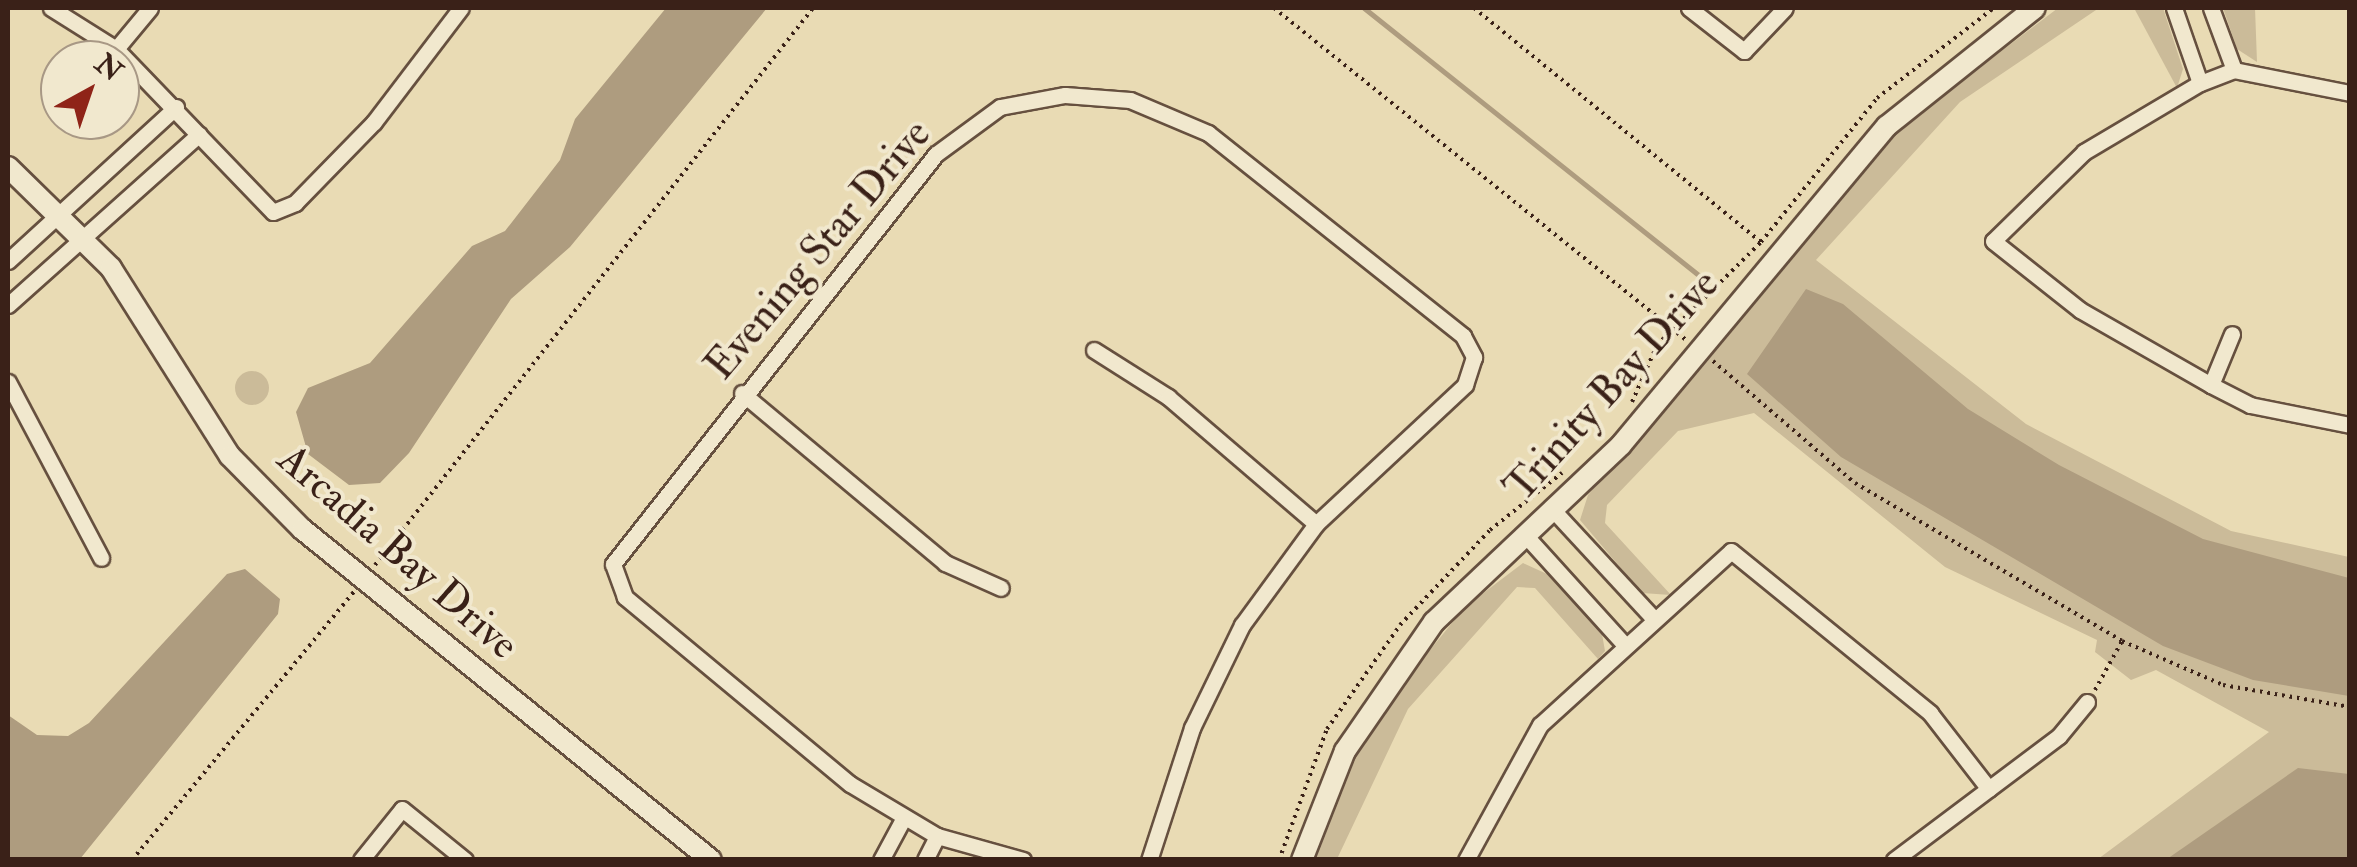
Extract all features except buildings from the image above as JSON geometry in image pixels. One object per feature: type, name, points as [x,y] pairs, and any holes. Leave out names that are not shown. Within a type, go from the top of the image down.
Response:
[{"type":"street","points":[[51,8],[102,40]]},
{"type":"street","points":[[123,40],[150,8]]},
{"type":"street","points":[[140,72],[273,212],[295,203],[374,122],[461,8]]},
{"type":"street","points":[[1689,8],[1744,51],[1785,8]]},
{"type":"street","name":"Trinity Bay Drive","points":[[1302,860],[1370,708],[1434,622],[1554,512],[1670,390],[1886,126],[2035,8]]},
{"type":"street","points":[[2174,8],[2200,84]]},
{"type":"street","points":[[2211,8],[2234,70]]},
{"type":"street","points":[[2350,94],[2234,70],[2200,84],[2084,152],[1993,241],[2080,310],[2250,405],[2350,425]]},
{"type":"street","name":"Evening Star Drive","points":[[902,821],[625,597],[613,564],[742,392],[936,154],[1000,107],[1065,96],[1130,100],[1208,133],[1462,336],[1474,357],[1466,385],[1316,524]]},
{"type":"street","points":[[8,261],[176,107]]},
{"type":"street","points":[[8,305],[199,134]]},
{"type":"street","name":"Arcadia Bay Drive","points":[[8,167],[62,211],[84,236],[230,456],[365,580],[711,860]]},
{"type":"street","points":[[2211,384],[2232,334]]},
{"type":"street","points":[[1094,350],[1168,396],[1316,524],[1242,625],[1192,728],[1148,860]]},
{"type":"street","points":[[8,382],[100,558]]},
{"type":"street","points":[[742,392],[944,563],[1000,588]]},
{"type":"street","points":[[1554,512],[1653,618]]},
{"type":"street","points":[[1526,536],[1623,643]]},
{"type":"street","points":[[1466,860],[1540,725],[1623,643],[1731,551],[1930,713],[1989,789]]},
{"type":"street","points":[[1894,860],[2059,736],[2087,702]]},
{"type":"street","points":[[362,860],[402,809],[465,860]]},
{"type":"street","points":[[881,860],[902,821],[937,836],[1024,860]]},
{"type":"street","points":[[924,860],[937,836]]},
{"type":"path","points":[[132,860],[365,580],[813,8]]},
{"type":"path","points":[[1274,8],[1670,331],[1694,345]]},
{"type":"path","points":[[1474,8],[1762,242]]},
{"type":"path","points":[[1626,412],[1670,331],[1762,242],[1877,98],[1994,8]]},
{"type":"path","points":[[1713,360],[1855,483],[2122,642],[2223,685],[2350,708]]},
{"type":"path","points":[[1279,860],[1327,729],[1400,625],[1490,530],[1564,471]]},
{"type":"path","points":[[2087,702],[2122,642]]},
{"type":"shaded area","points":[[666,8],[767,8],[570,247],[511,299],[409,453],[380,483],[349,485],[308,454],[296,412],[308,388],[370,363],[472,246],[505,231],[560,160],[575,119]]},
{"type":"shaded area","points":[[2058,8],[2099,8],[1960,102],[1816,260],[2026,424],[2231,531],[2349,557],[2349,859],[2098,859],[2269,732],[2156,670],[2131,680],[2095,652],[2097,640],[1945,567],[1754,413],[1678,431],[1607,505],[1605,523],[1671,595],[1642,593],[1580,520],[1588,495],[1899,129]]},
{"type":"shaded area","points":[[2134,8],[2163,8],[2183,69],[2177,88]]},
{"type":"shaded area","points":[[2223,8],[2255,8],[2257,62],[2237,49]]},
{"type":"shaded area","points":[[1806,289],[1843,304],[1968,409],[2059,465],[2203,539],[2349,578],[2349,696],[2253,680],[2163,646],[1841,457],[1747,374]]},
{"type":"shaded area","points":[[252,371],[264,376],[269,388],[264,400],[252,405],[240,400],[235,388],[240,376]]},
{"type":"shaded area","points":[[1523,563],[1547,574],[1602,634],[1605,651],[1598,659],[1535,588],[1517,587],[1408,709],[1337,859],[1315,860],[1345,776],[1386,704],[1465,607]]},
{"type":"shaded area","points":[[245,569],[280,599],[278,614],[80,859],[8,859],[8,715],[37,735],[68,736],[89,723],[227,574]]},
{"type":"shaded area","points":[[2298,768],[2349,774],[2349,859],[2167,859]]},
{"type":"waterway","points":[[1364,8],[1699,275]]}]
